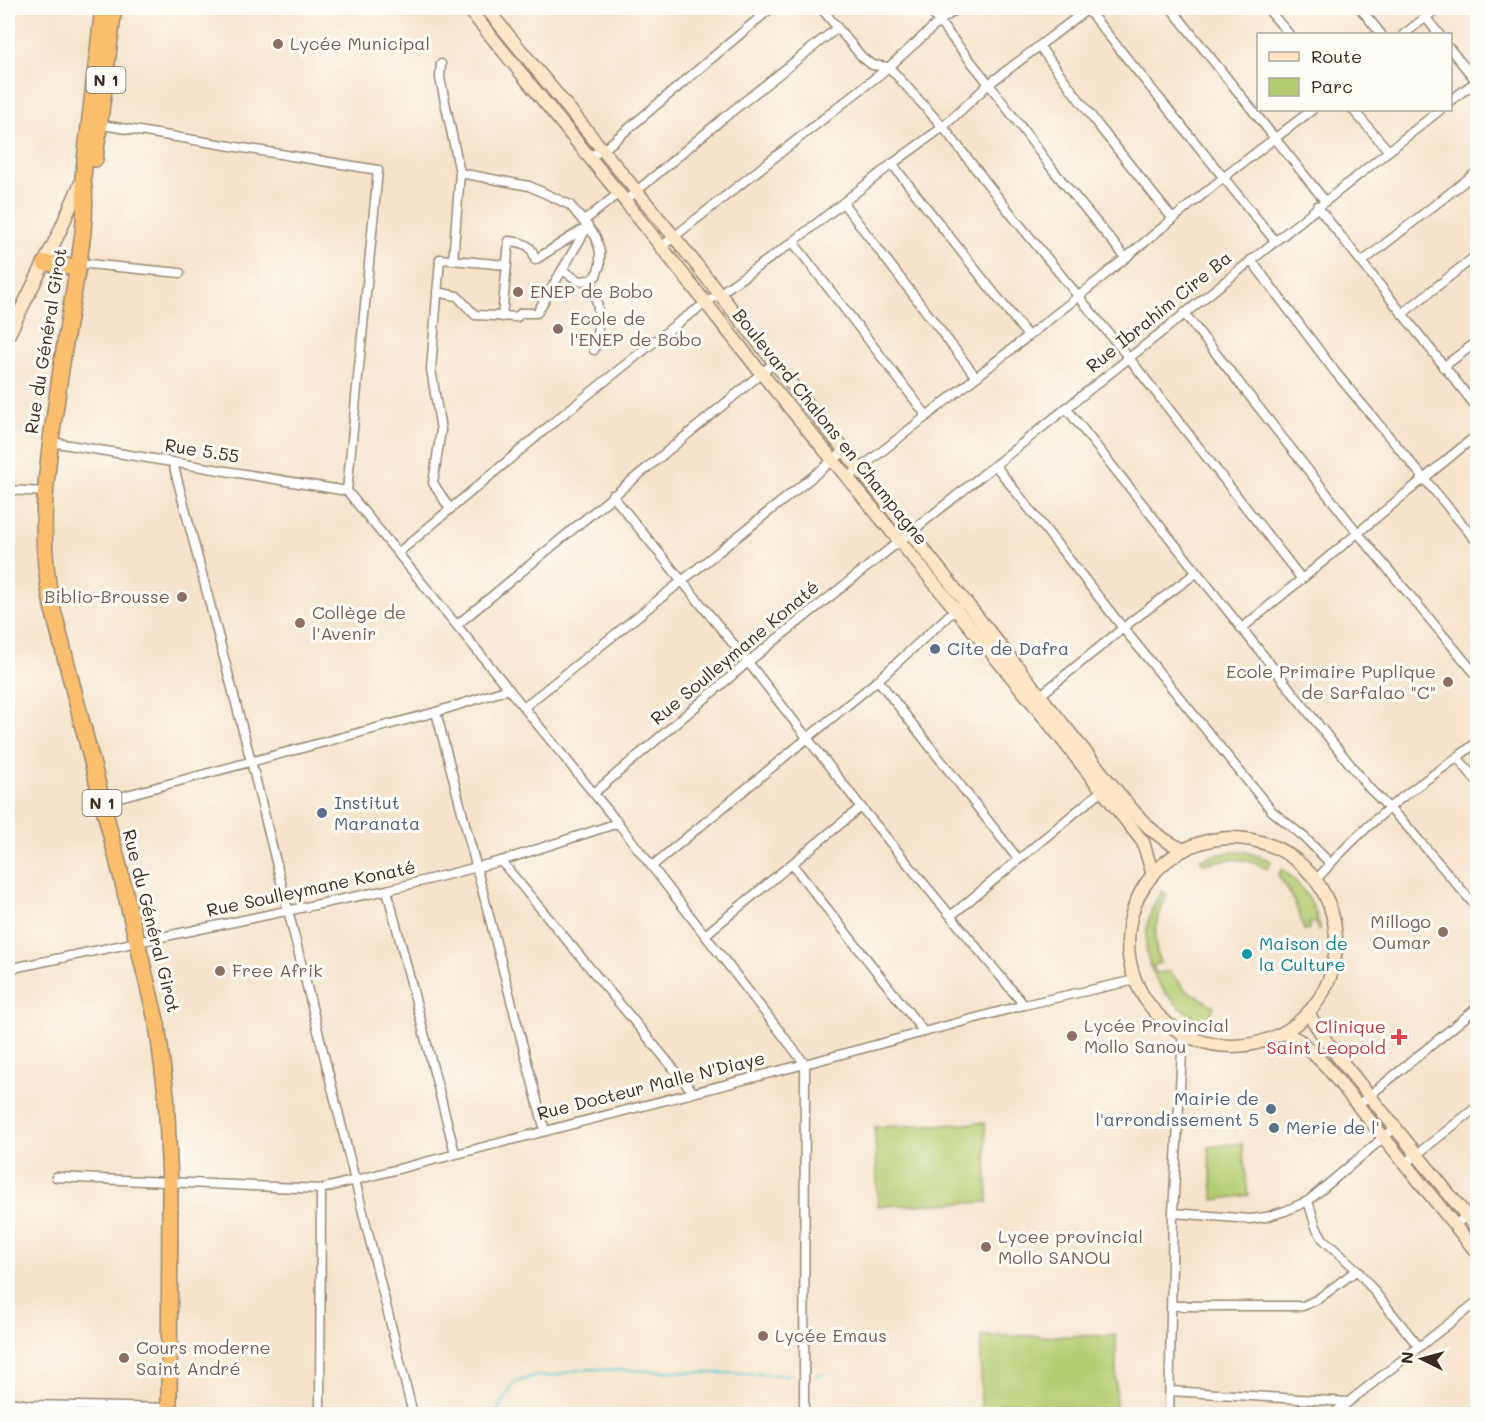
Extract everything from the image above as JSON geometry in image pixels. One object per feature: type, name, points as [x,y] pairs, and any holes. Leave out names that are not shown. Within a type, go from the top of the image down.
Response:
[{"type":"highway","name":"N 1","points":[[86,195],[92,178],[103,8]]},
{"type":"highway","name":"N 1","points":[[86,195],[83,177],[95,124],[114,8]]},
{"type":"highway","name":"Rue du Général Girot","points":[[86,195],[78,266],[51,442],[45,492],[43,543],[46,578],[157,1024],[166,1094],[170,1183],[169,1411]]},
{"type":"highway","points":[[45,263],[78,266]]},
{"type":"main road","name":"Boulevard Chalons en Champagne","points":[[468,8],[762,374],[955,609],[1036,699],[1106,786],[1143,842],[1153,875]]},
{"type":"main road","name":"Boulevard Chalons en Champagne","points":[[486,8],[911,531],[965,600],[1036,699]]},
{"type":"main road","points":[[8,336],[45,263],[83,177]]},
{"type":"main road","name":"Boulevard Chalons en Champagne","points":[[1106,786],[1155,834],[1184,850]]},
{"type":"main road","points":[[1225,838],[1259,841],[1290,855],[1316,880],[1327,900],[1333,915],[1336,948],[1329,980],[1322,995],[1308,1013],[1283,1033],[1256,1044],[1231,1047],[1206,1043],[1183,1034],[1156,1013],[1135,980],[1129,956],[1130,927],[1138,899],[1153,875],[1170,858],[1184,850],[1199,843],[1225,838]]},
{"type":"main road","points":[[1308,1013],[1330,1047],[1478,1230]]},
{"type":"main road","points":[[1283,1033],[1308,1047],[1406,1163],[1478,1254]]},
{"type":"street","points":[[589,156],[602,151],[771,8]]},
{"type":"street","points":[[821,8],[862,57],[872,65],[889,67],[944,127],[1014,219],[1129,358],[1301,578]]},
{"type":"street","points":[[928,8],[989,84],[1053,170],[1126,258]]},
{"type":"street","points":[[661,247],[889,67],[940,21],[958,8]]},
{"type":"street","points":[[398,553],[555,421],[706,303],[794,242],[892,164],[944,127],[989,84],[1088,8],[1275,241]]},
{"type":"street","points":[[1171,8],[1275,138],[1362,262],[1478,409]]},
{"type":"street","points":[[1267,8],[1288,33]]},
{"type":"street","points":[[1360,8],[1380,33]]},
{"type":"street","points":[[1405,33],[1438,8]]},
{"type":"street","points":[[1426,18],[1438,33]]},
{"type":"street","points":[[502,317],[509,241],[524,243],[534,253],[535,261],[622,197],[637,192],[721,120],[837,28]]},
{"type":"street","points":[[1040,46],[1098,125],[1173,219]]},
{"type":"street","points":[[1452,51],[1477,82],[1452,100]]},
{"type":"street","points":[[441,64],[440,78],[460,173],[453,260]]},
{"type":"street","points":[[848,478],[1079,296],[1224,177],[1311,111]]},
{"type":"street","points":[[1354,111],[1388,150]]},
{"type":"street","name":"Rue Ibrahim Cire Ba","points":[[900,540],[1439,111]]},
{"type":"street","points":[[95,124],[378,170],[348,491],[618,822],[805,1064],[804,1414]]},
{"type":"street","points":[[892,164],[1028,336]]},
{"type":"street","points":[[1362,262],[1478,171]]},
{"type":"street","points":[[460,173],[529,186],[570,205],[596,237],[600,252],[600,265],[596,276],[590,280],[579,281],[562,270]]},
{"type":"street","points":[[843,203],[976,377]]},
{"type":"street","points":[[437,292],[457,296],[475,315],[517,317],[521,313],[537,313],[586,224]]},
{"type":"street","points":[[794,242],[927,416]]},
{"type":"street","points":[[1402,314],[1478,254]]},
{"type":"street","points":[[450,509],[433,483],[441,430],[431,369],[440,259],[507,265]]},
{"type":"street","points":[[1251,260],[1336,374],[1478,543]]},
{"type":"street","points":[[78,266],[180,273]]},
{"type":"street","points":[[590,280],[599,306],[599,328],[594,350]]},
{"type":"street","points":[[1184,313],[1357,532],[1478,677]]},
{"type":"street","points":[[1443,367],[1478,341]]},
{"type":"street","points":[[457,625],[774,363]]},
{"type":"street","points":[[1066,408],[1370,788],[1406,825],[1478,909]]},
{"type":"street","points":[[1241,629],[1478,434]]},
{"type":"street","name":"Rue 5.55","points":[[51,442],[348,491]]},
{"type":"street","points":[[524,707],[846,450]]},
{"type":"street","points":[[173,463],[251,761],[413,1414]]},
{"type":"street","points":[[995,465],[1123,628],[1272,811],[1304,837],[1330,863]]},
{"type":"street","points":[[8,490],[45,492]]},
{"type":"street","points":[[612,495],[683,580],[861,807],[1024,1005]]},
{"type":"street","name":"Rue Soulleymane Konaté","points":[[594,793],[748,662],[900,540]]},
{"type":"street","points":[[1036,699],[1123,628],[1196,573]]},
{"type":"street","points":[[652,866],[878,680],[965,600]]},
{"type":"street","points":[[878,680],[1018,859]]},
{"type":"street","points":[[101,802],[436,712],[509,689]]},
{"type":"street","points":[[436,712],[545,1131]]},
{"type":"street","points":[[1316,880],[1330,863],[1389,808],[1478,741]]},
{"type":"street","points":[[1458,758],[1478,783]]},
{"type":"street","points":[[952,915],[1106,786]]},
{"type":"street","points":[[705,935],[861,807]]},
{"type":"street","name":"Rue Soulleymane Konaté","points":[[8,969],[387,890],[501,861],[618,822]]},
{"type":"street","points":[[501,861],[693,1092]]},
{"type":"street","points":[[792,864],[924,1032]]},
{"type":"street","points":[[387,890],[455,1153]]},
{"type":"street","name":"Rue Docteur Malle N'Diaye","points":[[56,1177],[141,1179],[170,1183],[321,1189],[1024,1005],[1135,980]]},
{"type":"street","points":[[1358,1105],[1478,1007]]},
{"type":"street","points":[[1169,1414],[1173,1213],[1183,1034]]},
{"type":"street","points":[[1406,1163],[1478,1106]]},
{"type":"street","points":[[1173,1213],[1250,1219],[1285,1211],[1308,1200],[1396,1127]]},
{"type":"street","points":[[320,1414],[321,1189]]},
{"type":"street","points":[[1308,1200],[1318,1233],[1332,1249],[1358,1270],[1419,1347]]},
{"type":"street","points":[[1455,1225],[1478,1207]]},
{"type":"street","points":[[1172,1306],[1303,1306],[1318,1299],[1358,1270]]},
{"type":"street","points":[[1333,1414],[1478,1301]]},
{"type":"street","points":[[1170,1391],[1348,1402]]},
{"type":"street","points":[[8,1402],[169,1411]]},
{"type":"street","points":[[30,1405],[30,1414]]},
{"type":"green space","points":[[1231,852],[1246,852],[1271,861],[1267,869],[1244,860],[1220,860],[1204,864],[1200,859]]},
{"type":"green space","points":[[1282,869],[1307,895],[1320,929],[1318,930],[1315,922],[1309,923],[1309,929],[1304,930],[1294,901],[1278,875]]},
{"type":"green space","points":[[1162,891],[1167,894],[1157,920],[1155,937],[1160,963],[1153,966],[1156,973],[1169,971],[1186,990],[1214,1006],[1207,1023],[1188,1013],[1172,1000],[1160,985],[1151,968],[1147,949],[1147,930],[1152,910]]},
{"type":"green space","points":[[985,1123],[988,1202],[878,1206],[875,1127]]},
{"type":"green space","points":[[1242,1143],[1248,1195],[1214,1200],[1208,1147]]},
{"type":"green space","points":[[981,1336],[1116,1336],[1116,1414],[981,1414]]},
{"type":"waterway","points":[[496,1414],[514,1383],[534,1376],[552,1376],[582,1369],[788,1375]]},
{"type":"waterway","points":[[817,1375],[824,1374]]},
{"type":"place","name":"Lycée Municipal","points":[[278,44]]},
{"type":"place","name":"ENEP de Bobo","points":[[518,292]]},
{"type":"place","name":"Ecole de l'ENEP de Bobo","points":[[558,329]]},
{"type":"place","name":"Biblio-Brousse","points":[[182,597]]},
{"type":"place","name":"Collège de l'Avenir","points":[[300,623]]},
{"type":"place","name":"Cite de Dafra","points":[[935,649]]},
{"type":"place","name":"Ecole Primaire Puplique de Sarfalao \"C\"","points":[[1448,682]]},
{"type":"place","name":"Institut Maranata","points":[[322,813]]},
{"type":"place","name":"Millogo Oumar","points":[[1443,932]]},
{"type":"place","name":"Maison de la Culture","points":[[1247,954]]},
{"type":"place","name":"Free Afrik","points":[[220,971]]},
{"type":"place","name":"Lycée Provincial Mollo Sanou","points":[[1072,1036]]},
{"type":"place","name":"Clinique Saint Leopold","points":[[1399,1037]]},
{"type":"place","name":"Mairie de l'arrondissement 5","points":[[1271,1109]]},
{"type":"place","name":"Merie de l'","points":[[1274,1128]]},
{"type":"place","name":"Lycee provincial Mollo SANOU","points":[[986,1247]]},
{"type":"place","name":"Lycée Emaus","points":[[763,1336]]},
{"type":"place","name":"Cours moderne Saint André","points":[[124,1358]]}]
